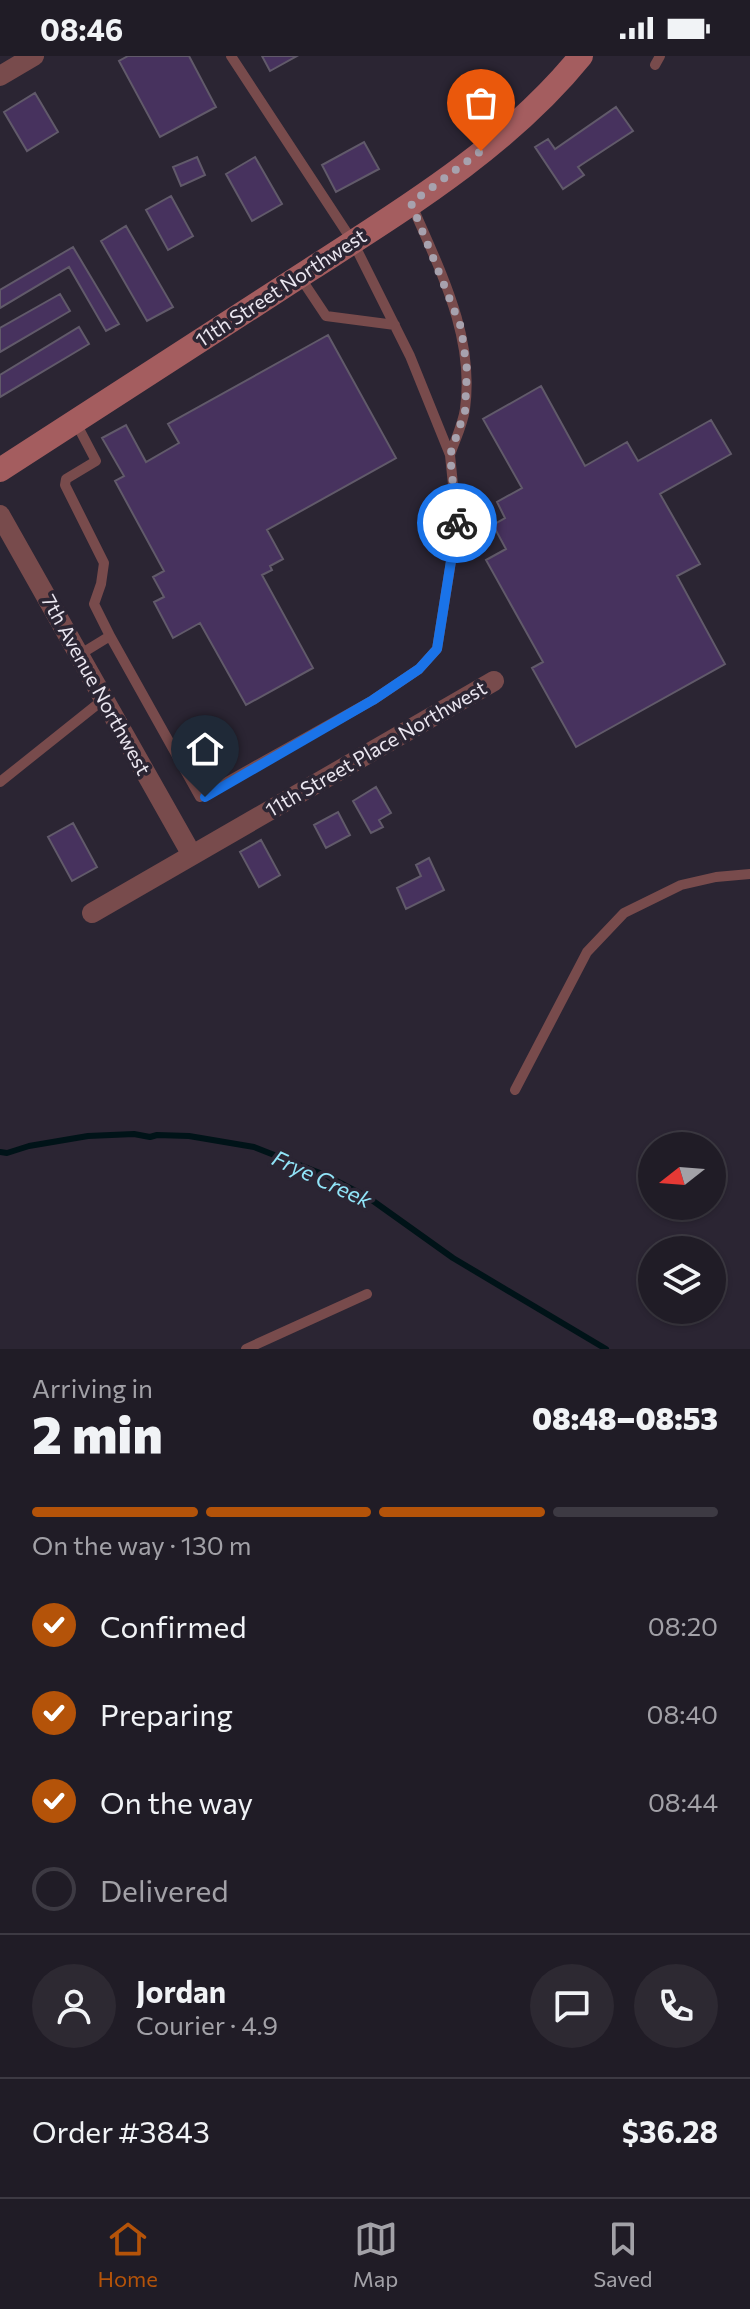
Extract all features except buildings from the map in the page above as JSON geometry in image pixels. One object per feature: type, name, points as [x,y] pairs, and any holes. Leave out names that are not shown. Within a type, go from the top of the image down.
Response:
[{"type":"main road","name":"11th Street Northwest","points":[[0,470],[300,277],[457,171],[552,92],[581,56]]},
{"type":"street","points":[[0,76],[34,56]]},
{"type":"street","name":"7th Avenue Northwest","points":[[0,515],[192,855]]},
{"type":"street","name":"11th Street Place Northwest","points":[[92,913],[494,681]]},
{"type":"lane","points":[[75,421],[96,461],[66,479],[65,485],[104,563],[94,604],[196,795],[205,797],[373,700],[419,669],[437,649],[457,524],[450,455],[410,356],[353,242],[231,56]]},
{"type":"lane","points":[[411,203],[461,327],[467,370],[465,411],[450,455]]},
{"type":"lane","points":[[300,277],[326,316],[395,325]]},
{"type":"lane","points":[[79,655],[110,636]]},
{"type":"lane","points":[[0,782],[104,699]]},
{"type":"lane","points":[[515,1090],[587,952],[624,913],[681,885],[750,874]]},
{"type":"lane","points":[[246,1349],[367,1294]]},
{"type":"waterway","name":"Frye Creek","points":[[0,1152],[88,1136],[134,1134],[150,1137],[189,1136],[254,1147],[325,1175],[369,1198],[453,1258],[606,1349]]},
{"type":"way so far","points":[[457,523],[450,455],[465,411],[467,370],[461,327],[411,203],[481,151]]},
{"type":"route","points":[[205,797],[373,700],[419,669],[437,649],[457,523]]}]
